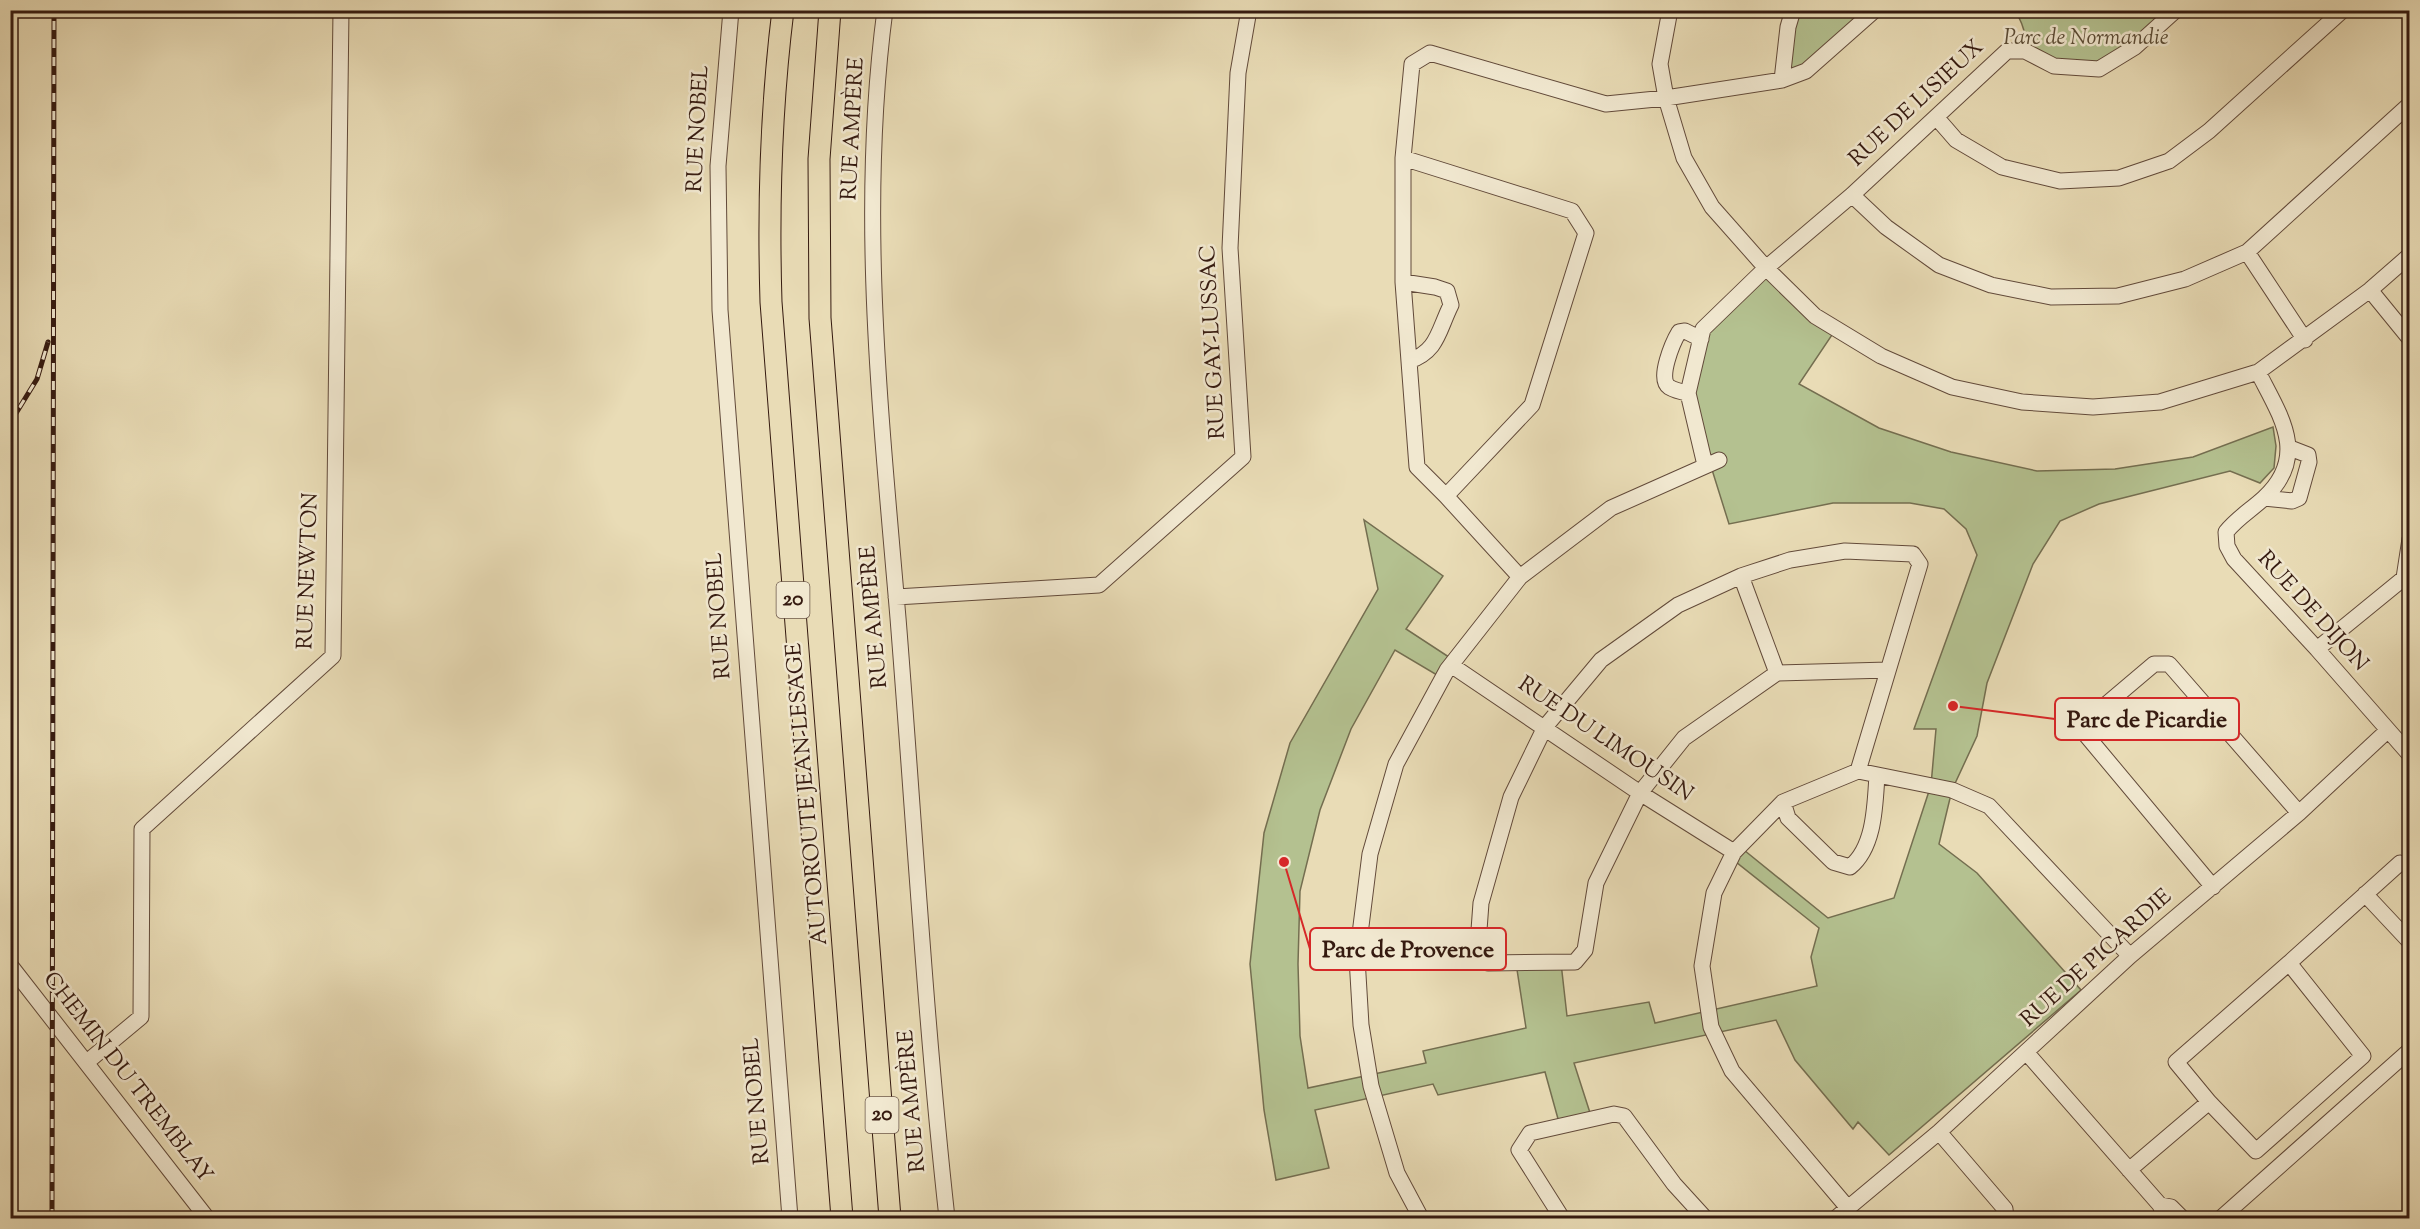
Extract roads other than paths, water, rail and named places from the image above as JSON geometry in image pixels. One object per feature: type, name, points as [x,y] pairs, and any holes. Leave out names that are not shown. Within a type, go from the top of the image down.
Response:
[{"type":"highway","name":"AUTOROUTE JEAN-LESAGE","points":[[783,10],[771,160],[771,302],[842,1218]]},
{"type":"highway","name":"20","points":[[830,10],[822,96],[818,185],[820,318],[890,1218]]},
{"type":"street","name":"RUE NEWTON","points":[[87,1062],[141,1017],[142,829],[333,656],[341,10]]},
{"type":"street","name":"RUE NOBEL","points":[[730,10],[718,166],[717,249],[720,310],[790,1218]]},
{"type":"street","name":"RUE AMPÈRE","points":[[885,10],[874,146],[872,267],[874,322],[932,1063],[947,1218]]},
{"type":"street","name":"RUE GAY-LUSSAC","points":[[896,597],[1099,585],[1243,457],[1230,248],[1238,73],[1249,10]]},
{"type":"street","points":[[1670,10],[1660,64],[1666,98],[1684,158],[1712,207],[1766,268],[1815,316],[1881,356],[1952,387],[2022,402],[2093,407],[2160,402],[2258,372],[2305,340],[2370,290],[2409,255]]},
{"type":"street","points":[[1782,80],[1788,27],[1793,10]]},
{"type":"street","points":[[1520,577],[1446,496],[1416,467],[1403,282],[1403,158],[1412,64],[1430,53],[1606,104],[1666,98],[1782,80],[1806,71],[1875,10]]},
{"type":"street","name":"RUE DE LISIEUX","points":[[1701,339],[1703,329],[1766,268],[1852,195],[2007,51],[2025,51],[2054,66],[2099,69],[2135,47],[2176,10]]},
{"type":"street","points":[[1936,117],[1956,140],[2002,167],[2060,181],[2120,178],[2169,161],[2209,131],[2343,10]]},
{"type":"street","points":[[1852,195],[1886,227],[1939,265],[1991,285],[2051,297],[2118,296],[2185,279],[2247,252],[2409,104]]},
{"type":"street","points":[[1403,158],[1572,212],[1586,232],[1532,405],[1446,496]]},
{"type":"street","points":[[2247,252],[2305,340]]},
{"type":"street","points":[[1403,282],[1447,291],[1451,305],[1433,344],[1423,356],[1409,361]]},
{"type":"street","points":[[2370,290],[2409,339]]},
{"type":"street","points":[[1421,1218],[1398,1173],[1371,1086],[1361,1025],[1357,958],[1370,854],[1395,764],[1451,665],[1520,577],[1611,508],[1712,463],[1688,393],[1701,339],[1685,331],[1679,332],[1672,342],[1664,381],[1669,387],[1688,393]]},
{"type":"street","points":[[2258,372],[2284,422],[2290,448],[2308,455],[2309,462],[2299,498],[2292,501],[2264,498]]},
{"type":"street","name":"RUE DE DIJON","points":[[2290,448],[2280,481],[2264,498],[2231,525],[2226,532],[2227,546],[2234,559],[2317,649],[2409,755]]},
{"type":"street","points":[[2317,649],[2407,581],[2409,538]]},
{"type":"street","points":[[1858,771],[1920,564],[1913,554],[1845,551],[1790,560],[1741,576],[1678,604],[1601,660],[1545,727],[1511,797],[1481,903],[1477,957],[1488,963],[1575,962],[1585,950],[1596,883],[1640,793],[1684,738],[1777,673],[1888,670]]},
{"type":"street","points":[[1741,576],[1777,673]]},
{"type":"street","points":[[2213,887],[2086,735],[2089,719],[2154,664],[2169,664],[2299,813]]},
{"type":"street","name":"RUE DU LIMOUSIN","points":[[1451,665],[1640,793],[1734,852]]},
{"type":"street","name":"RUE DE PICARDIE","points":[[1836,1218],[1939,1132],[2130,956],[2299,813],[2387,731]]},
{"type":"street","points":[[1848,1208],[1732,1071],[1713,1034],[1702,966],[1714,893],[1734,852],[1783,802],[1858,771],[1948,788],[1989,806],[2130,956]]},
{"type":"street","points":[[1783,802],[1788,818],[1833,862],[1850,867],[1857,861],[1866,843],[1875,809],[1877,775]]},
{"type":"street","points":[[2289,963],[2363,1056],[2256,1151],[2209,1102],[2176,1062],[2400,863]]},
{"type":"street","points":[[2365,894],[2409,942]]},
{"type":"street","name":"CHEMIN DU TREMBLAY","points":[[10,965],[207,1218]]},
{"type":"street","points":[[2222,1218],[2409,1050]]},
{"type":"street","points":[[2026,1052],[2129,1170],[2162,1212],[2171,1207],[2182,1218]]},
{"type":"street","points":[[2129,1170],[2209,1102]]},
{"type":"street","points":[[1562,1218],[1519,1150],[1530,1133],[1614,1114],[1624,1116],[1674,1184],[1705,1218]]},
{"type":"street","points":[[1939,1132],[2005,1209],[2006,1218]]},
{"type":"railway","points":[[52,1218],[54,10]]},
{"type":"railway","points":[[10,423],[37,379],[48,342]]},
{"type":"place","name":"Parc de Picardie","points":[[1953,706]]},
{"type":"place","name":"Parc de Provence","points":[[1284,862]]},
{"type":"park label","name":"Parc de Normandie","points":[[2086,39]]}]
